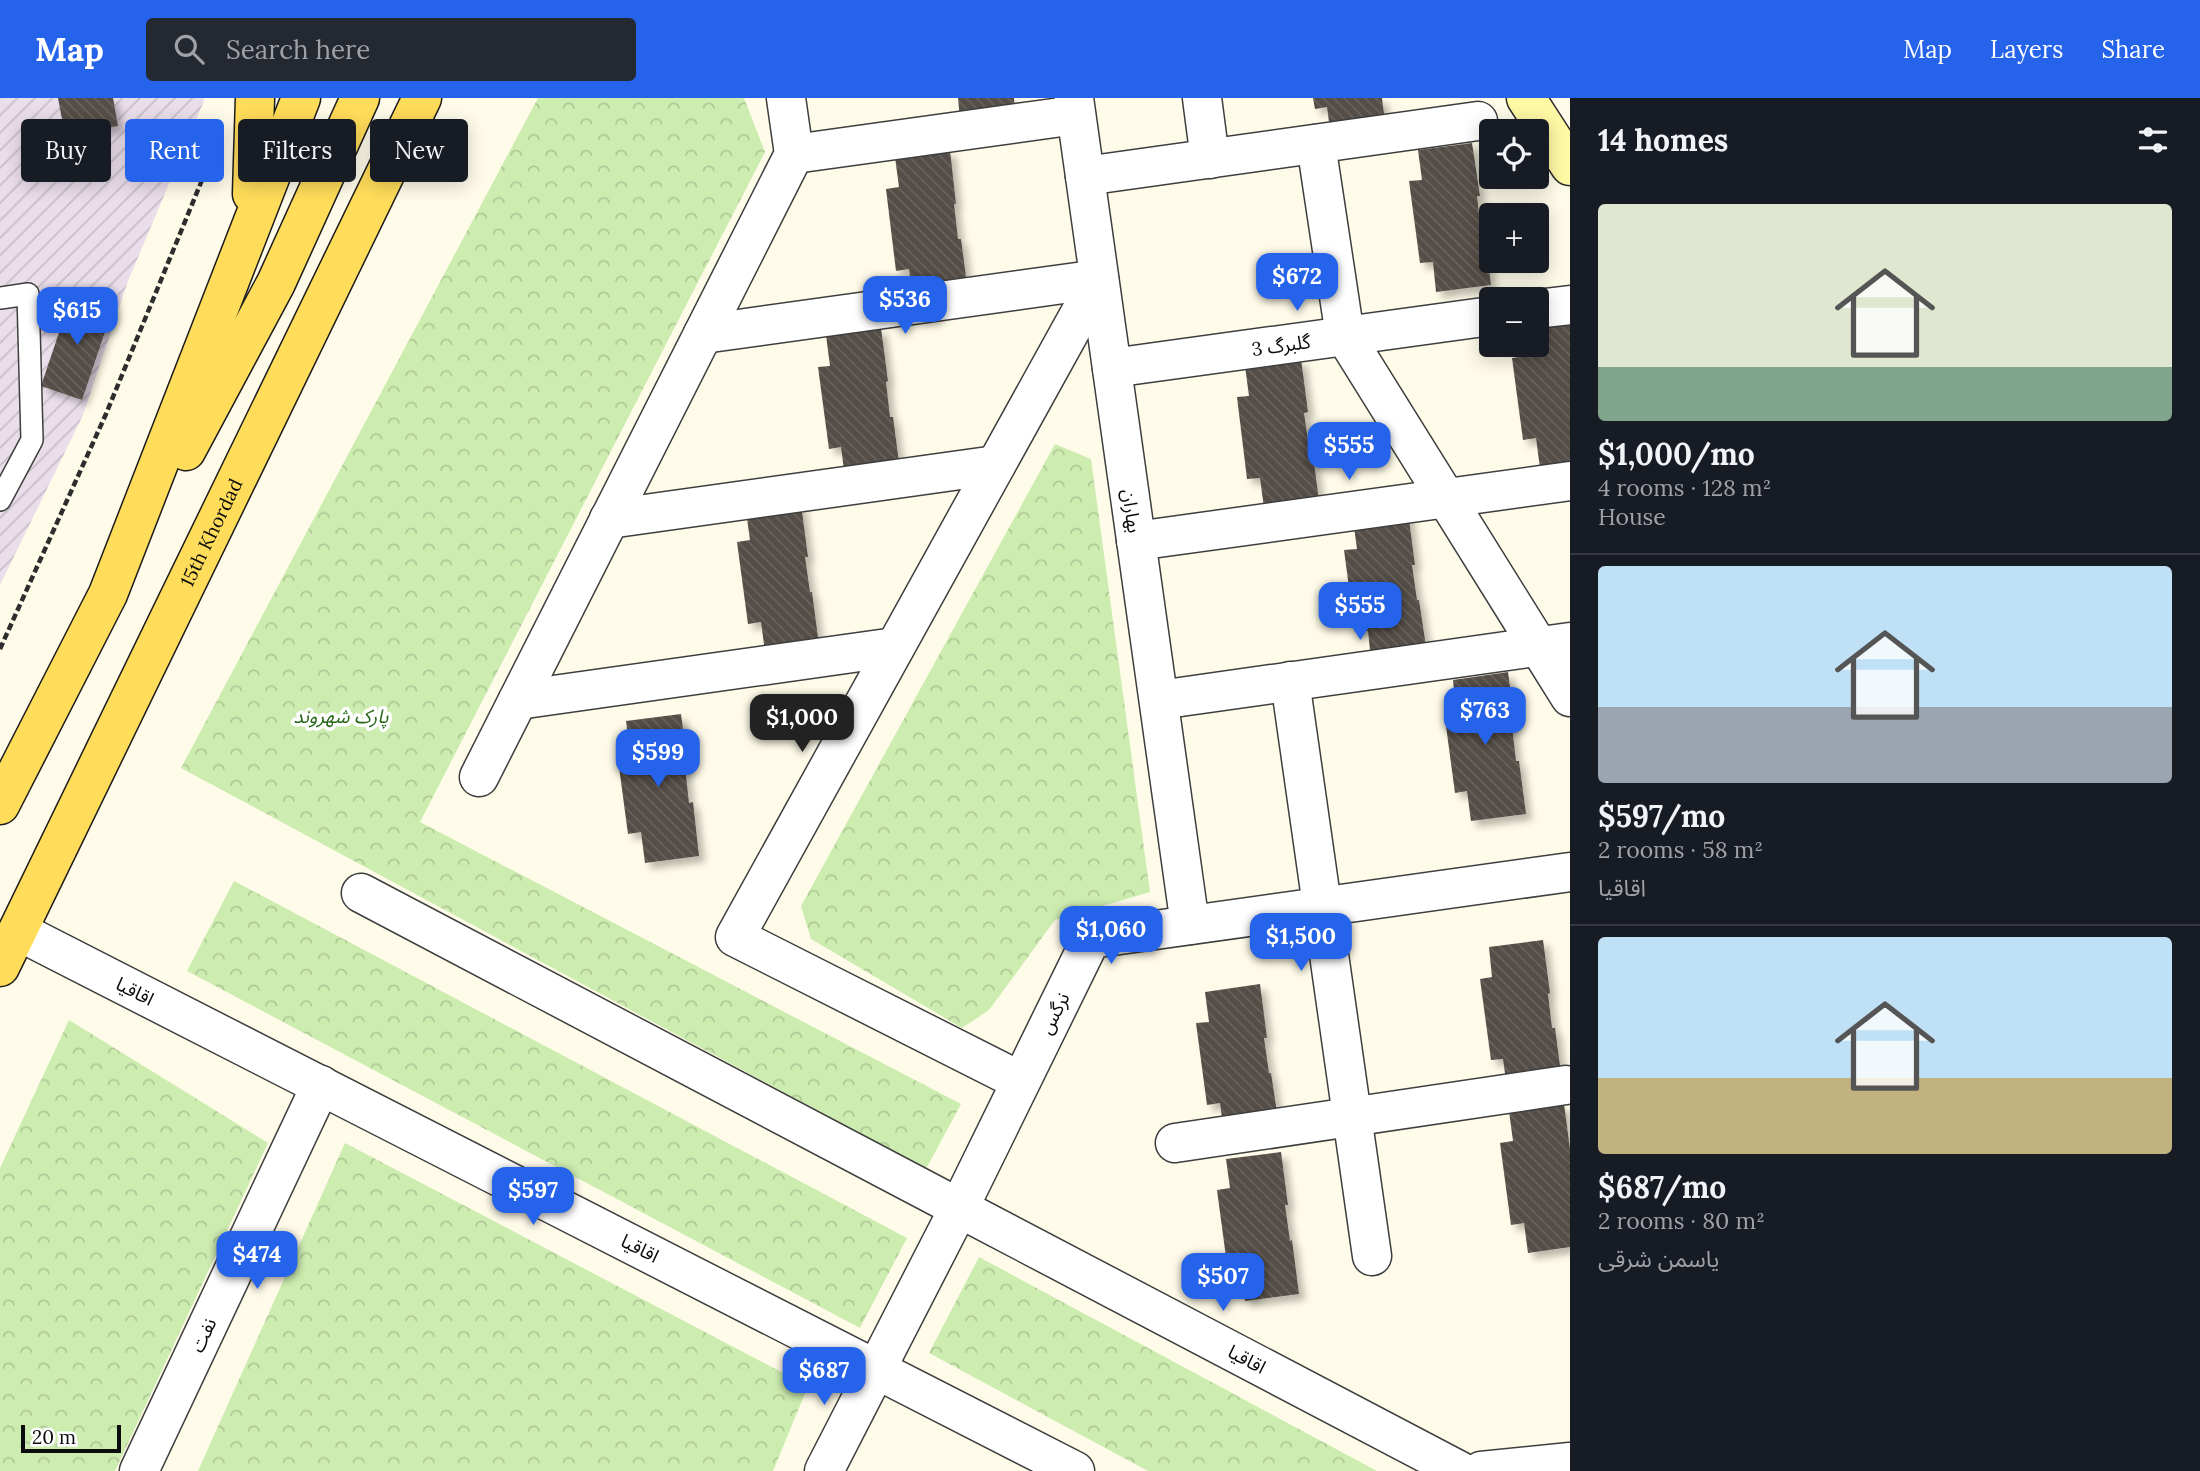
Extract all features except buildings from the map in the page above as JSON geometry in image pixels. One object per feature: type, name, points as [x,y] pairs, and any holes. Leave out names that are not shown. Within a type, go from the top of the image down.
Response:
[{"type":"main road","points":[[251,225],[255,98]]},
{"type":"main road","points":[[108,594],[301,98]]},
{"type":"main road","points":[[0,806],[108,594],[275,284],[360,98]]},
{"type":"main road","name":"15th Khordad","points":[[0,967],[422,98]]},
{"type":"main road","points":[[1526,98],[1570,166]]},
{"type":"street","points":[[479,777],[794,154],[786,98]]},
{"type":"street","points":[[1202,98],[1210,159]]},
{"type":"street","points":[[794,154],[1075,106]]},
{"type":"street","name":"بهاران","points":[[1075,106],[1190,925]]},
{"type":"street","points":[[1085,176],[1478,121]]},
{"type":"street","points":[[1316,144],[1345,336],[1446,498],[1554,644],[1570,697]]},
{"type":"street","points":[[703,334],[1099,279]]},
{"type":"street","points":[[1020,1081],[735,937],[1099,279]]},
{"type":"street","points":[[1549,307],[1570,305]]},
{"type":"street","name":"گلبرگ 3","points":[[1112,368],[1479,318]]},
{"type":"street","points":[[609,519],[996,465]]},
{"type":"street","points":[[1136,541],[1570,481]]},
{"type":"street","points":[[1159,700],[1554,644]]},
{"type":"street","points":[[518,700],[895,647]]},
{"type":"street","points":[[1290,681],[1372,1256]]},
{"type":"street","name":"نرگس","points":[[824,1471],[959,1208],[1091,939],[1570,872]]},
{"type":"street","name":"اقاقیا","points":[[361,893],[1460,1471]]},
{"type":"street","name":"اقاقیا","points":[[18,931],[1074,1471]]},
{"type":"street","name":"نفت","points":[[139,1471],[321,1085]]},
{"type":"street","points":[[1175,1143],[1566,1085]]},
{"type":"street","points":[[1481,1471],[1570,1462]]},
{"type":"lane","points":[[0,298],[28,294],[32,440],[0,500]]},
{"type":"path","points":[[0,649],[106,414],[201,182]]},
{"type":"shaded area","points":[[0,98],[204,98],[196,119],[125,119],[125,182],[170,182],[128,281],[83,415],[0,585]]},
{"type":"green space","name":"پارک شهروند","points":[[538,98],[744,98],[765,152],[420,822],[961,1104],[926,1169],[181,768]]},
{"type":"green space","points":[[1055,444],[1091,459],[1150,892],[1055,920],[989,1010],[962,1028],[811,939],[801,906]]},
{"type":"green space","points":[[234,881],[907,1238],[860,1328],[187,971]]},
{"type":"green space","points":[[69,1020],[268,1143],[115,1471],[0,1471],[0,1168]]},
{"type":"green space","points":[[345,1143],[808,1386],[773,1471],[198,1471]]},
{"type":"green space","points":[[979,1257],[1377,1471],[1148,1471],[929,1353]]}]
